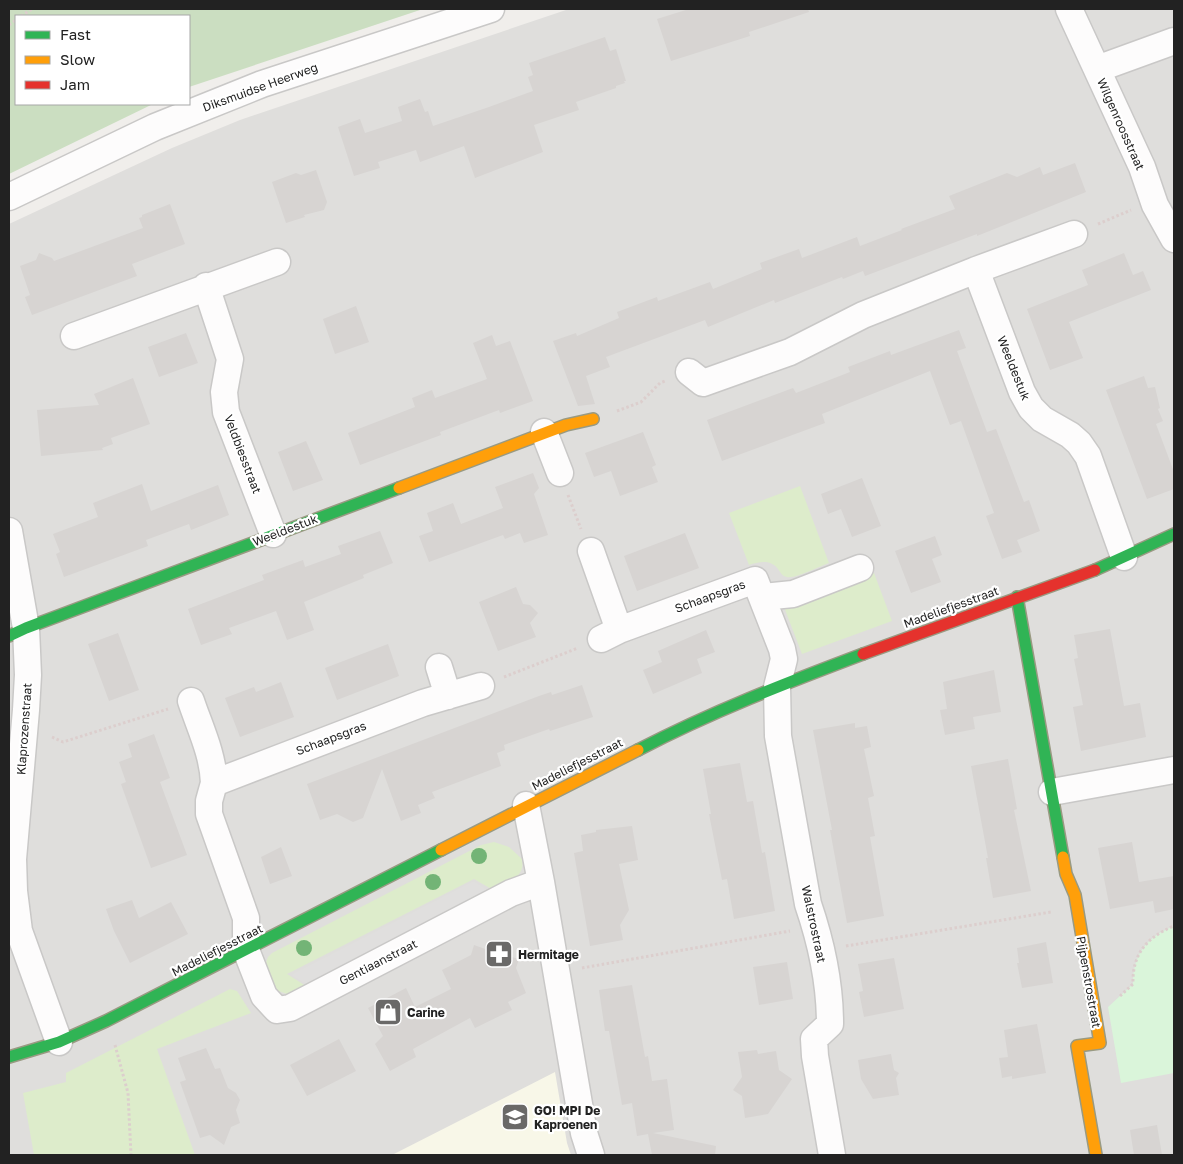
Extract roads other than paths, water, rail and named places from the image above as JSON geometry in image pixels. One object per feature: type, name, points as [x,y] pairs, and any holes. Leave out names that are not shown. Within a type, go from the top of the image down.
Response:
[{"type":"street","name":"Diksmuidse Heerweg","points":[[9,197],[155,127],[262,84],[491,9]]},
{"type":"street","name":"Wilgenroosstraat","points":[[1069,9],[1142,167],[1155,205],[1174,239]]},
{"type":"street","points":[[1097,70],[1174,41]]},
{"type":"street","points":[[689,372],[703,383],[790,352],[871,311],[1074,234]]},
{"type":"street","points":[[74,336],[206,286],[277,262]]},
{"type":"street","name":"Weeldestuk","points":[[976,270],[1022,392],[1031,408],[1042,419],[1079,443],[1088,456],[1124,556]]},
{"type":"street","name":"Veldbiesstraat","points":[[206,286],[230,359],[224,392],[226,412],[273,534]]},
{"type":"street","name":"Weeldestuk","points":[[17,632],[544,432],[566,424],[593,420]]},
{"type":"street","points":[[544,432],[560,474]]},
{"type":"street","name":"Klaprozenstraat","points":[[9,531],[17,632],[28,674],[13,859],[14,891],[19,931],[59,1042]]},
{"type":"street","name":"Madeliefjesstraat","points":[[9,1057],[59,1042],[106,1021],[682,727],[777,687],[1094,570],[1174,534]]},
{"type":"street","name":"Schaapsgras","points":[[591,552],[610,634],[754,580],[762,597],[784,660],[777,687]]},
{"type":"street","name":"Schaapsgras","points":[[762,597],[793,594],[860,568]]},
{"type":"street","name":"Pijpenstrostraat","points":[[1017,597],[1066,874],[1075,895],[1100,1042],[1077,1046],[1096,1155]]},
{"type":"street","points":[[439,667],[448,696]]},
{"type":"street","name":"Schaapsgras","points":[[214,783],[423,703],[481,686]]},
{"type":"street","name":"Walstrostraat","points":[[777,687],[778,736],[808,904],[818,938],[830,1006],[830,1024],[814,1040],[832,1155]]},
{"type":"street","points":[[191,701],[210,754],[214,783],[209,801],[209,814],[246,918],[246,950]]},
{"type":"street","points":[[1052,792],[1174,770]]},
{"type":"street","points":[[526,806],[584,1132],[591,1155]]},
{"type":"street","name":"Gentiaanstraat","points":[[246,950],[264,996],[277,1010],[290,1008],[511,893],[541,882]]},
{"type":"place","name":"Hermitage","points":[[499,954]]},
{"type":"place","name":"Carine","points":[[388,1012]]},
{"type":"place","name":"GO! MPI De Kaproenen","points":[[515,1117]]}]
